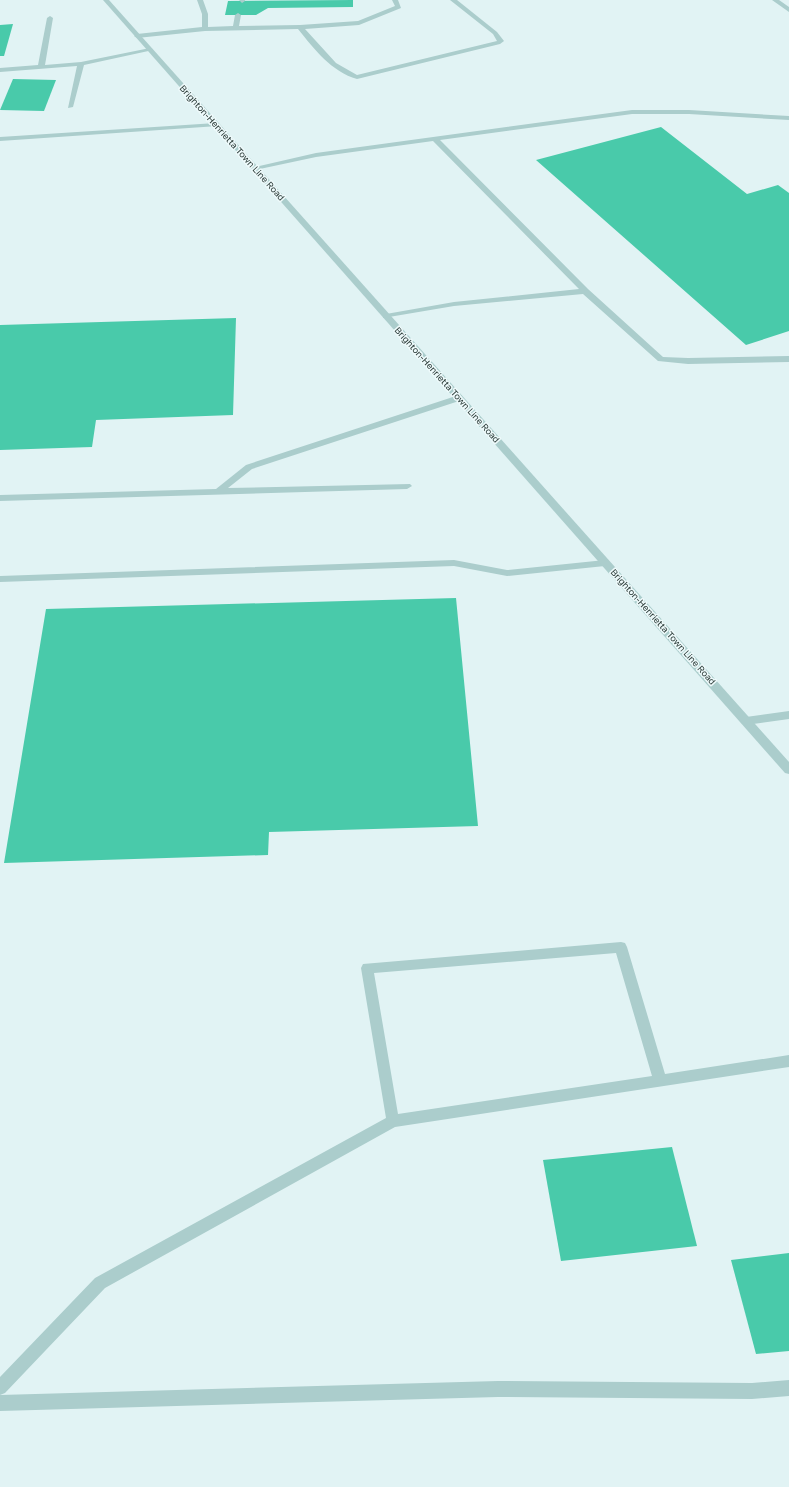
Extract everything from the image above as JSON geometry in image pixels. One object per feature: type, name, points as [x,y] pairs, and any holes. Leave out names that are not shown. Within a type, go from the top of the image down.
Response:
[{"type":"street","name":"Brighton-Henrietta Town Line Road","points":[[106,0],[789,770]]},
{"type":"street","points":[[200,0],[206,14],[205,28]]},
{"type":"street","points":[[137,36],[205,28],[300,27],[359,23],[399,7],[395,0]]},
{"type":"street","points":[[300,27],[310,39],[345,73],[357,77],[498,43],[501,41],[495,32],[453,0]]},
{"type":"street","points":[[775,0],[789,10]]},
{"type":"street","points":[[236,28],[238,15]]},
{"type":"street","points":[[41,68],[50,18]]},
{"type":"street","points":[[0,70],[81,64],[150,50]]},
{"type":"street","points":[[70,107],[81,64]]},
{"type":"street","points":[[255,168],[316,155],[632,112],[689,112],[789,118]]},
{"type":"street","points":[[0,139],[216,125]]},
{"type":"street","points":[[435,139],[585,291],[661,360],[688,361],[789,359]]},
{"type":"street","points":[[386,316],[454,304],[585,291]]},
{"type":"street","points":[[220,490],[249,467],[459,398]]},
{"type":"street","points":[[0,498],[220,490],[407,486]]},
{"type":"street","points":[[0,579],[454,563],[507,573],[605,563]]},
{"type":"street","points":[[746,721],[789,715]]},
{"type":"street","points":[[394,1121],[367,968],[620,948],[660,1079]]},
{"type":"street","points":[[0,1388],[100,1284],[394,1121],[660,1079],[789,1061]]},
{"type":"street","points":[[0,1404],[498,1389],[752,1391],[789,1388]]},
{"type":"building","points":[[353,0],[353,7],[268,8],[256,15],[225,15],[228,1]]},
{"type":"building","points":[[13,24],[4,56],[0,56],[0,25]]},
{"type":"building","points":[[13,79],[56,80],[44,111],[0,110]]},
{"type":"building","points":[[661,127],[747,194],[778,185],[789,193],[789,331],[746,345],[536,160]]},
{"type":"building","points":[[236,318],[233,415],[96,420],[92,447],[0,450],[0,325]]},
{"type":"building","points":[[456,598],[478,826],[269,832],[268,855],[4,863],[46,609]]},
{"type":"building","points":[[672,1147],[697,1246],[561,1261],[543,1160]]},
{"type":"building","points":[[789,1253],[789,1351],[756,1354],[731,1260]]}]
